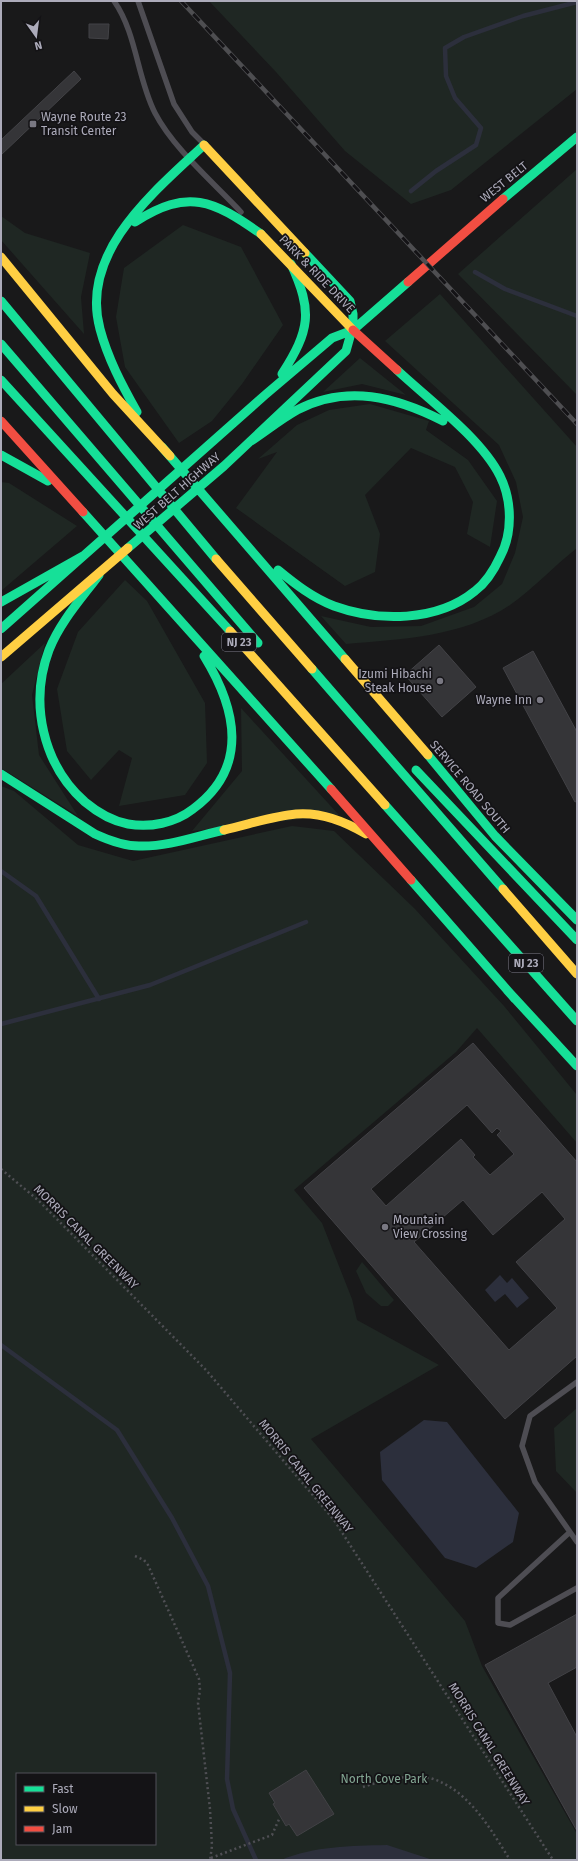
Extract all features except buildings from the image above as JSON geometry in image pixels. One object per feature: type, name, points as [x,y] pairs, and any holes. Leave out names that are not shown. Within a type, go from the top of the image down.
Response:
[{"type":"main road","name":"WEST BELT","points":[[448,246],[577,137]]},
{"type":"main road","points":[[170,456],[127,395],[117,377],[103,342],[96,307],[96,290],[100,270],[118,232],[204,144]]},
{"type":"main road","name":"PARK & RIDE DRIVE","points":[[204,144],[350,301],[354,314],[353,330]]},
{"type":"main road","points":[[108,251],[135,221],[166,203],[183,200],[200,201],[215,206],[232,214],[262,234]]},
{"type":"main road","name":"PARK & RIDE DRIVE","points":[[262,234],[353,330]]},
{"type":"main road","name":"WEST BELT HIGHWAY","points":[[1,629],[265,395],[332,338],[353,330],[448,246]]},
{"type":"main road","points":[[1,257],[113,394],[170,456],[236,533],[295,584],[333,605],[375,616],[398,616],[441,610],[460,602],[475,592],[489,577],[500,560],[506,543],[509,526],[506,492],[492,462],[479,446],[353,330]]},
{"type":"main road","points":[[265,395],[291,360],[305,333],[307,317],[306,304],[303,291],[291,264]]},
{"type":"main road","name":"NJ 23","points":[[1,301],[197,537],[577,974]]},
{"type":"main road","name":"WEST BELT HIGHWAY","points":[[1,657],[99,575],[251,441],[346,351],[353,330]]},
{"type":"main road","points":[[1,344],[264,650]]},
{"type":"main road","name":"NJ 23","points":[[1,380],[475,905],[577,1021]]},
{"type":"main road","points":[[251,441],[297,410],[316,402],[352,394],[390,398],[427,412],[462,432],[479,446]]},
{"type":"main road","points":[[1,421],[88,515],[507,990],[577,1066]]},
{"type":"main road","points":[[1,455],[47,481],[88,515]]},
{"type":"main road","name":"SERVICE ROAD SOUTH","points":[[236,533],[350,664],[495,836],[577,920]]},
{"type":"main road","points":[[1,602],[83,556]]},
{"type":"main road","points":[[99,575],[49,648],[43,666],[40,684],[40,716],[52,758],[72,788],[92,809],[128,824],[153,825],[165,822],[191,811],[215,790],[229,762],[232,732],[226,700],[211,667],[172,610]]},
{"type":"main road","points":[[305,662],[387,740]]},
{"type":"main road","points":[[409,763],[577,940]]},
{"type":"main road","points":[[1,774],[95,834],[125,844],[139,846],[168,843],[296,814],[314,814],[332,819],[363,832],[377,841]]},
{"type":"main road","points":[[373,778],[475,905]]},
{"type":"main road","points":[[507,990],[577,1077]]},
{"type":"lane","name":"PARK & RIDE DRIVE","points":[[114,1],[125,21],[154,112],[164,128],[190,158],[262,234]]},
{"type":"lane","name":"PARK & RIDE DRIVE","points":[[138,1],[174,104],[192,132],[204,144]]},
{"type":"lane","points":[[577,1382],[530,1416],[522,1446],[536,1482],[577,1542]]},
{"type":"lane","points":[[570,1532],[498,1598],[498,1623],[510,1625],[577,1588]]},
{"type":"path","name":"MORRIS CANAL GREENWAY","points":[[1,1169],[39,1201],[206,1370],[334,1520],[553,1860]]},
{"type":"path","points":[[135,1556],[144,1560],[148,1565],[198,1679],[200,1690],[198,1703],[210,1809],[212,1846],[210,1859]]},
{"type":"path","points":[[363,1787],[392,1778],[429,1778],[454,1790],[486,1820],[510,1860]]},
{"type":"path","points":[[210,1859],[272,1834],[280,1817]]},
{"type":"green space","points":[[209,1],[577,1],[577,89],[451,190],[411,204],[345,151],[276,72]]},
{"type":"green space","points":[[577,169],[577,395],[458,274]]},
{"type":"green space","points":[[1,216],[25,233],[90,253],[81,297],[84,334],[1,240]]},
{"type":"green space","points":[[183,225],[241,247],[283,325],[242,384],[212,421],[179,443],[125,367],[116,317],[124,268]]},
{"type":"green space","points":[[440,294],[577,447],[577,548],[510,605],[491,616],[472,624],[431,635],[346,644],[321,616],[371,627],[421,626],[474,607],[502,584],[515,553],[523,517],[516,482],[499,445],[385,341]]},
{"type":"green space","points":[[360,358],[406,395],[362,384],[323,392]]},
{"type":"green space","points":[[370,404],[429,421],[426,430],[468,460],[497,501],[490,547],[467,534],[473,502],[455,467],[411,448],[365,495],[380,534],[375,572],[345,586],[236,508],[277,452],[258,459],[297,425],[329,410]]},
{"type":"green space","points":[[1,482],[9,483],[77,526],[1,591]]},
{"type":"green space","points":[[125,580],[147,601],[205,703],[207,763],[185,795],[119,806],[132,758],[119,750],[91,780],[67,751],[57,689],[78,632]]},
{"type":"green space","points":[[45,643],[32,695],[39,755],[78,816],[1,768],[1,684]]},
{"type":"green space","points":[[241,708],[339,815],[192,831],[242,771]]},
{"type":"green space","name":"North Cove Park","points":[[1,786],[14,791],[78,845],[133,861],[292,826],[334,831],[415,909],[504,1006],[577,1095],[577,1143],[477,1028],[456,1052],[294,1190],[322,1223],[352,1299],[357,1320],[439,1365],[311,1439],[465,1621],[482,1666],[577,1834],[577,1860],[1,1860]]},
{"type":"green space","points":[[362,1262],[394,1300],[388,1306],[381,1306],[366,1293],[356,1271]]},
{"type":"green space","points":[[577,1408],[577,1493],[556,1471],[554,1428]]},
{"type":"water","points":[[500,1275],[507,1283],[512,1278],[529,1298],[517,1308],[505,1294],[495,1302],[485,1290]]},
{"type":"water","points":[[424,1420],[447,1422],[519,1513],[513,1542],[476,1568],[445,1558],[382,1480],[380,1452]]},
{"type":"water","points":[[387,1845],[433,1860],[281,1860],[294,1855],[320,1849],[346,1846]]},
{"type":"waterway","points":[[411,191],[436,171],[476,145],[481,128],[455,98],[446,76],[445,48],[464,37],[523,16],[577,2]]},
{"type":"waterway","points":[[475,272],[505,289],[577,316]]},
{"type":"waterway","points":[[1,871],[36,896],[99,999]]},
{"type":"waterway","points":[[1,1024],[150,985],[306,922]]},
{"type":"waterway","points":[[1,1345],[117,1430],[172,1518],[208,1586],[230,1673],[227,1779],[233,1809],[256,1860]]},
{"type":"railway","points":[[181,1],[577,424]]},
{"type":"traffic: fast","points":[[503,199],[577,137]]},
{"type":"traffic: fast","points":[[137,412],[111,361],[100,329],[96,301],[100,274],[111,249],[126,225],[164,182],[204,145]]},
{"type":"traffic: fast","points":[[135,222],[154,211],[170,205],[186,202],[200,202],[214,206],[229,213],[261,234]]},
{"type":"traffic: fast","points":[[128,548],[224,466],[346,351],[353,326],[353,314],[350,301],[305,253]]},
{"type":"traffic: fast","points":[[282,374],[298,345],[303,333],[305,320],[303,295],[291,264]]},
{"type":"traffic: fast","points":[[1,629],[265,395],[332,338],[353,330],[408,282]]},
{"type":"traffic: fast","points":[[1,301],[216,559]]},
{"type":"traffic: fast","points":[[1,344],[258,643]]},
{"type":"traffic: fast","points":[[278,570],[304,590],[326,603],[369,615],[388,616],[425,614],[443,609],[460,601],[475,591],[487,580],[493,571],[504,548],[509,527],[509,506],[507,495],[500,476],[480,447],[467,433],[397,370]]},
{"type":"traffic: fast","points":[[1,380],[230,631]]},
{"type":"traffic: fast","points":[[251,441],[297,410],[316,402],[334,397],[353,396],[389,400],[443,421]]},
{"type":"traffic: fast","points":[[162,447],[345,659]]},
{"type":"traffic: fast","points":[[1,455],[48,481]]},
{"type":"traffic: fast","points":[[83,512],[331,789]]},
{"type":"traffic: fast","points":[[1,602],[83,556]]},
{"type":"traffic: fast","points":[[99,575],[71,611],[59,630],[49,650],[43,670],[40,691],[44,732],[50,752],[59,770],[71,787],[90,806],[105,816],[122,823],[153,825],[170,821],[186,814],[211,792],[223,775],[230,756],[232,736],[230,716],[224,696],[204,656]]},
{"type":"traffic: fast","points":[[312,669],[503,889]]},
{"type":"traffic: fast","points":[[428,755],[495,836],[577,920]]},
{"type":"traffic: fast","points":[[416,770],[577,940]]},
{"type":"traffic: fast","points":[[1,774],[95,834],[122,844],[134,846],[161,845],[224,830]]},
{"type":"traffic: fast","points":[[385,805],[577,1021]]},
{"type":"traffic: fast","points":[[411,880],[515,999]]},
{"type":"traffic: fast","points":[[507,990],[577,1066]]},
{"type":"traffic: slow","points":[[204,145],[305,253]]},
{"type":"traffic: slow","points":[[261,234],[353,330]]},
{"type":"traffic: slow","points":[[1,257],[113,394],[170,456]]},
{"type":"traffic: slow","points":[[1,657],[128,548]]},
{"type":"traffic: slow","points":[[216,559],[312,669]]},
{"type":"traffic: slow","points":[[230,631],[385,805]]},
{"type":"traffic: slow","points":[[345,659],[428,755]]},
{"type":"traffic: slow","points":[[224,830],[278,817],[305,814],[323,816],[341,822],[366,834]]},
{"type":"traffic: slow","points":[[503,889],[577,974]]},
{"type":"traffic: jam","points":[[408,282],[503,199]]},
{"type":"traffic: jam","points":[[353,330],[397,370]]},
{"type":"traffic: jam","points":[[1,421],[83,512]]},
{"type":"traffic: jam","points":[[331,789],[411,880]]},
{"type":"place","name":"Wayne Route 23 Transit Center","points":[[33,124]]},
{"type":"place","name":"Izumi Hibachi Steak House","points":[[440,681]]},
{"type":"place","name":"Wayne Inn","points":[[540,700]]},
{"type":"place","name":"Mountain View Crossing","points":[[385,1227]]}]
